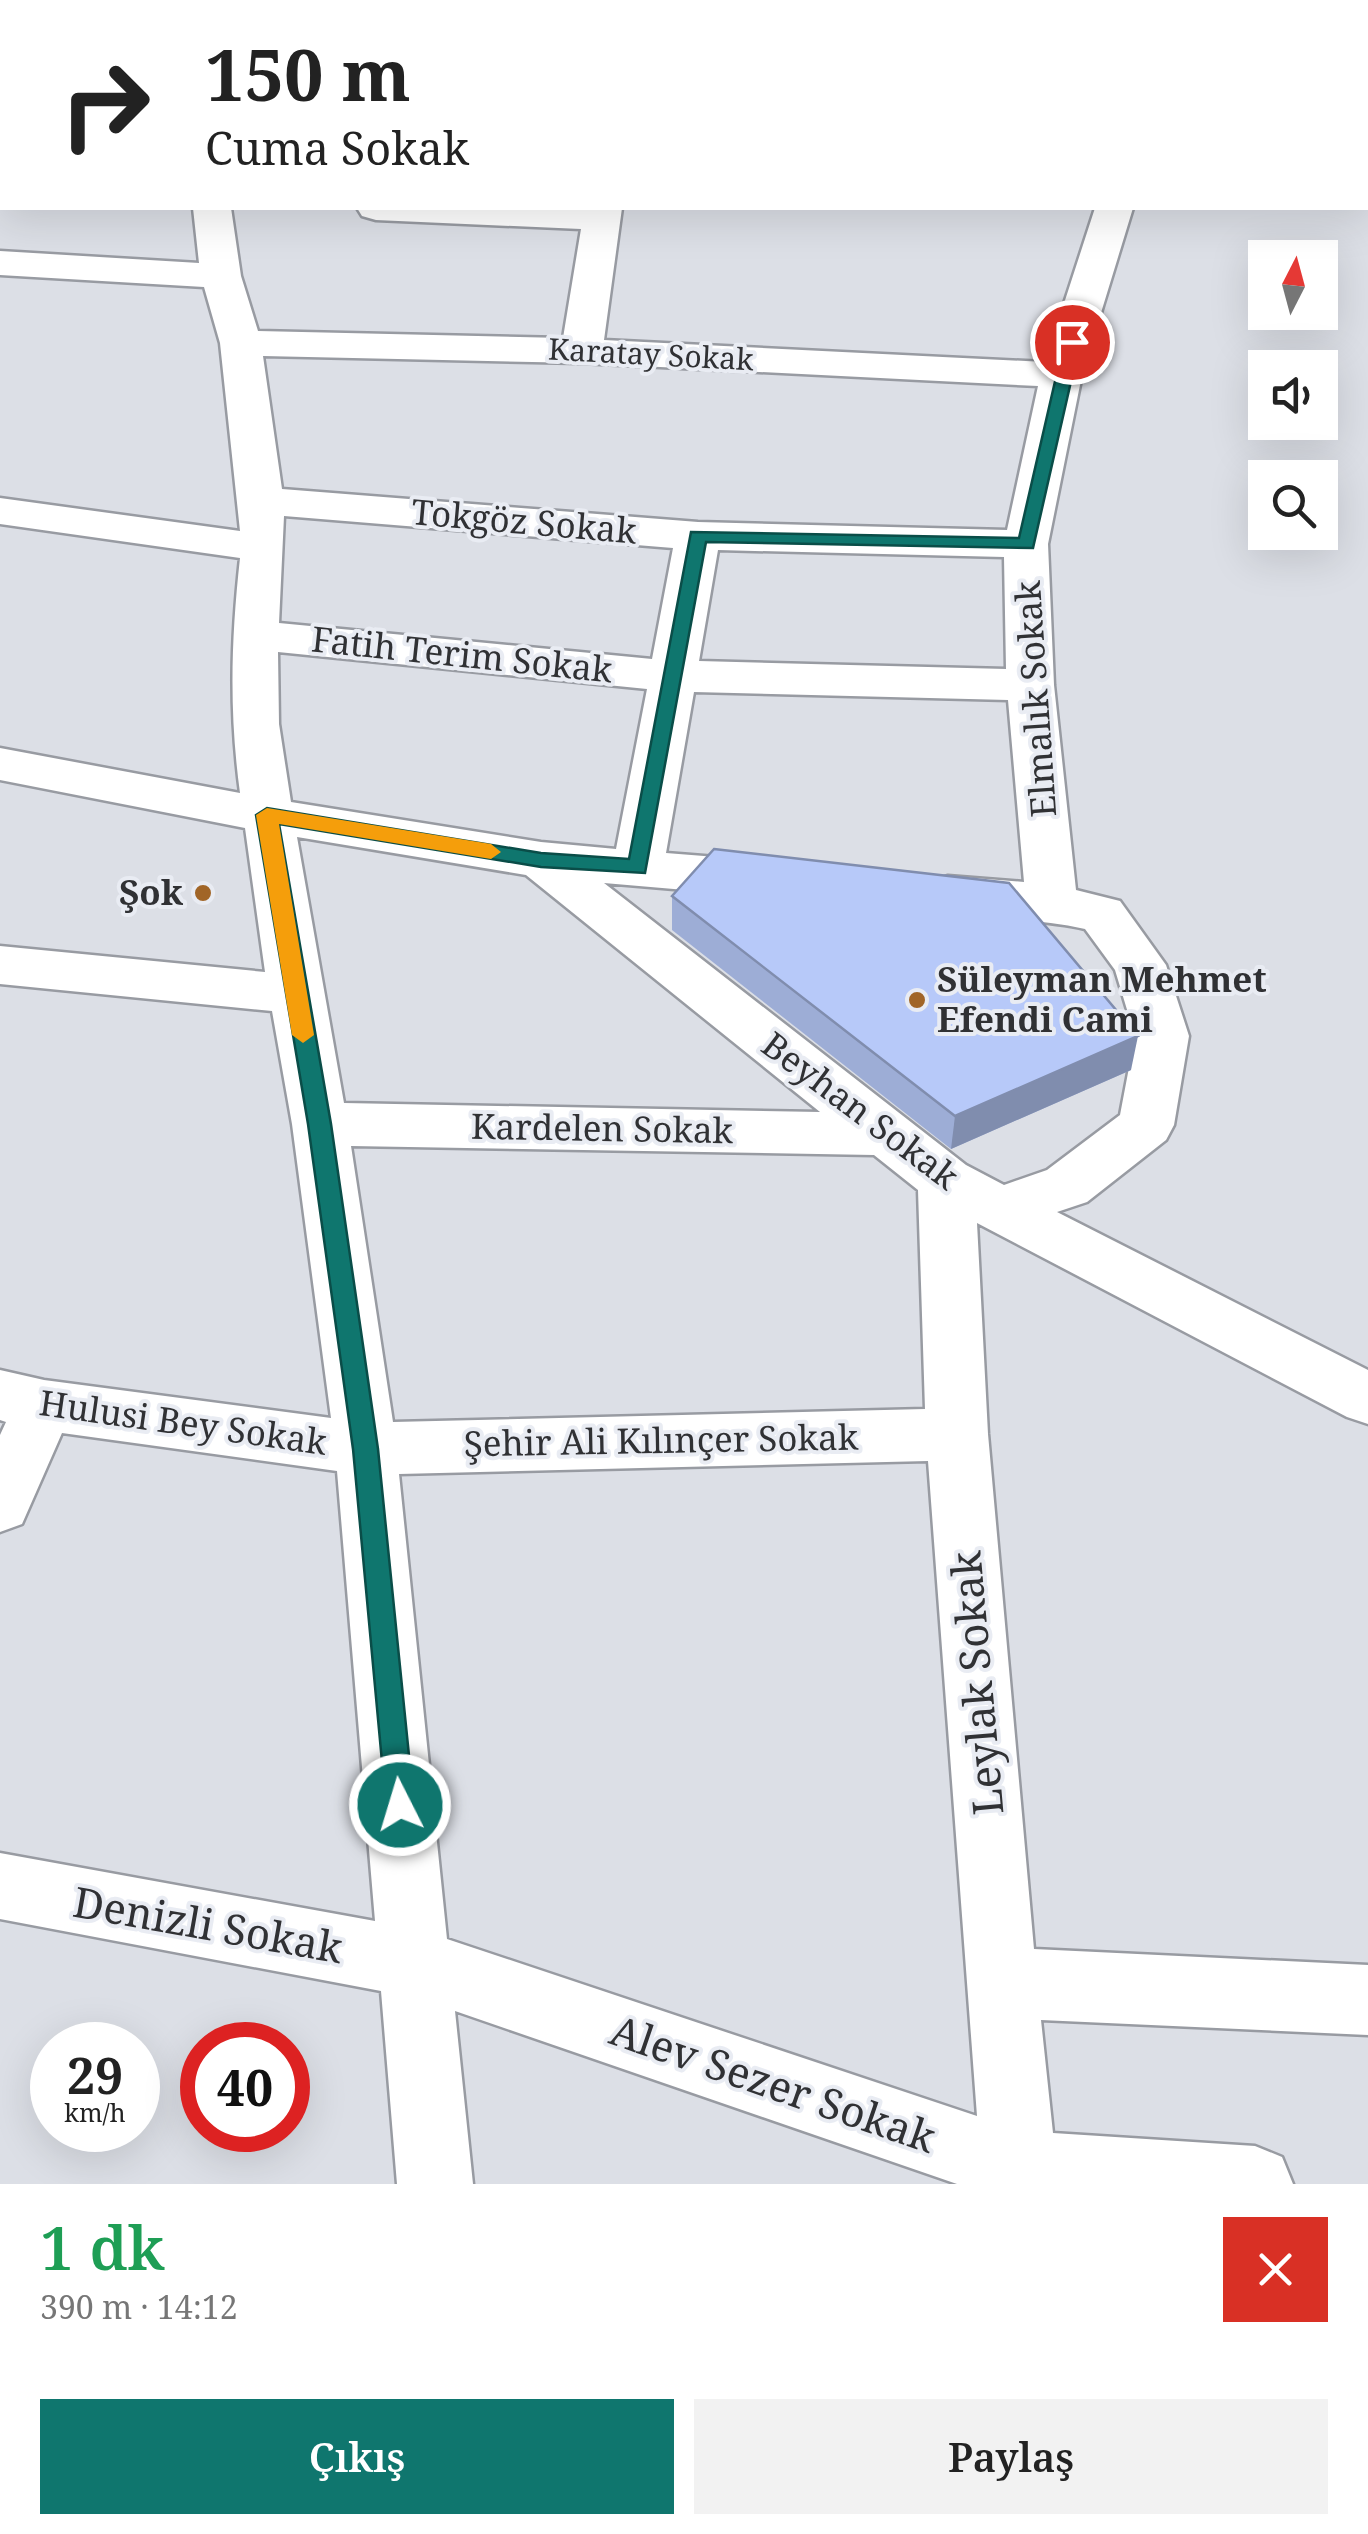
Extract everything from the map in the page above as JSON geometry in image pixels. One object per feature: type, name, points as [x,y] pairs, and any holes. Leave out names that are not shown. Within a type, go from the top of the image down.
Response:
[{"type":"street","points":[[212,210],[221,276],[241,342],[262,524],[254,635],[255,724],[295,994],[320,1124],[366,1449],[435,2184]]},
{"type":"street","points":[[467,210],[603,213],[581,351]]},
{"type":"street","name":"Elmalık Sokak","points":[[1052,902],[1030,685],[1026,544],[1061,375],[1113,210]]},
{"type":"street","points":[[0,263],[221,276]]},
{"type":"street","name":"Karatay Sokak","points":[[241,342],[581,351],[1061,375]]},
{"type":"street","name":"Tokgöz Sokak","points":[[0,511],[262,524],[1026,544]]},
{"type":"street","points":[[638,868],[698,536]]},
{"type":"street","name":"Fatih Terim Sokak","points":[[254,635],[670,676],[1030,685]]},
{"type":"street","points":[[0,764],[267,815],[541,860],[816,882]]},
{"type":"street","name":"Beyhan Sokak","points":[[541,860],[884,1134],[973,1195],[1368,1399]]},
{"type":"street","points":[[894,889],[1052,902],[1102,914],[1140,965],[1162,1036],[1146,1125],[1067,1186],[973,1195]]},
{"type":"street","points":[[0,965],[295,994]]},
{"type":"street","name":"Kardelen Sokak","points":[[320,1124],[884,1134]]},
{"type":"street","name":"Leylak Sokak","points":[[973,1195],[956,1434],[1000,1983],[1020,2176]]},
{"type":"street","points":[[0,1505],[22,1400]]},
{"type":"street","name":"Hulusi Bey Sokak","points":[[22,1400],[366,1449]]},
{"type":"street","name":"Şehir Ali Kılınçer Sokak","points":[[366,1449],[956,1434]]},
{"type":"street","name":"Denizli Sokak","points":[[0,1886],[416,1963]]},
{"type":"street","name":"Alev Sezer Sokak","points":[[416,1963],[1020,2176],[1256,2184]]},
{"type":"street","points":[[1000,1983],[1368,2000]]},
{"type":"building","name":"Süleyman Mehmet Efendi Cami","points":[[714,849],[1009,883],[1138,1036],[955,1116],[672,896]]},
{"type":"slow traffic","points":[[303,1035],[267,815],[491,852]]},
{"type":"place","name":"Şok","points":[[203,893]]},
{"type":"place","name":"Süleyman Mehmet Efendi Cami","points":[[917,1000]]},
{"type":"route","points":[[400,1805],[366,1449],[320,1124],[267,815],[541,860],[638,868],[698,536],[1026,544],[1061,375],[1072,342]]}]
